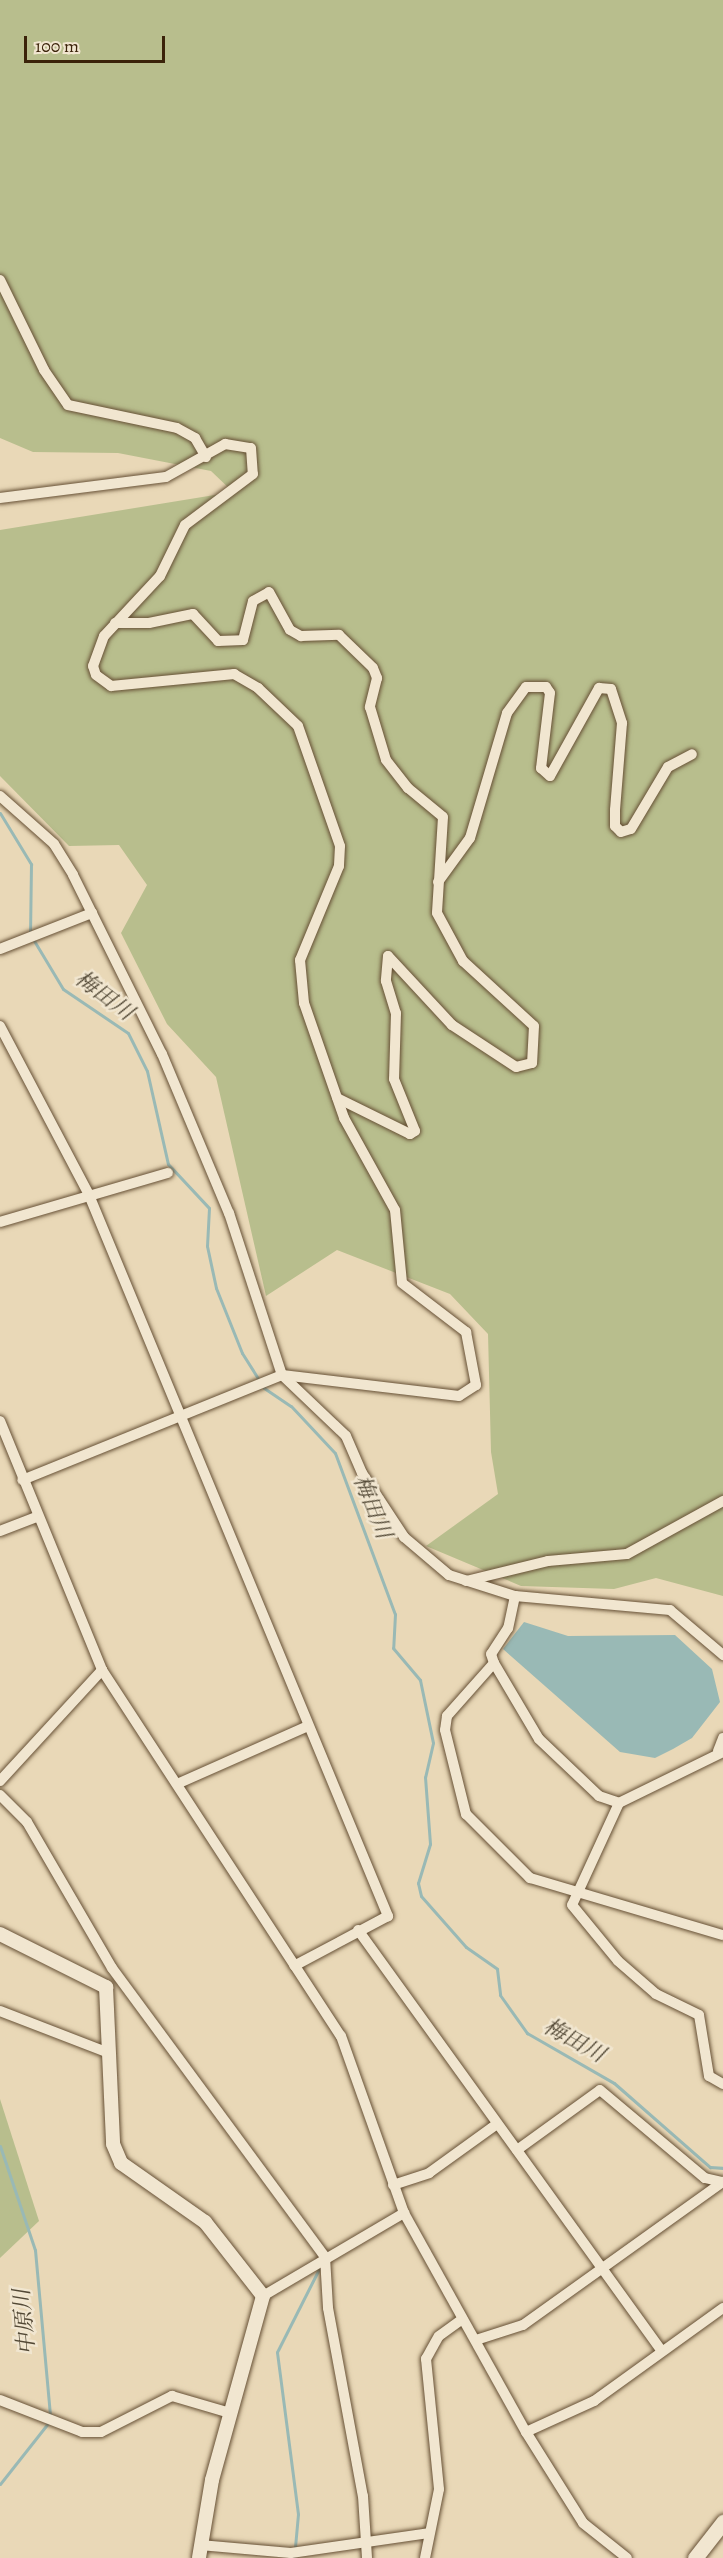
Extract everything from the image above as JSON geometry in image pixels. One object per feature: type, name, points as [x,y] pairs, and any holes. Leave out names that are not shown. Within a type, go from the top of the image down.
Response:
[{"type":"main road","points":[[695,2558],[723,2522]]},
{"type":"street","points":[[0,280],[44,370],[68,405],[177,428],[195,438],[206,457]]},
{"type":"street","points":[[0,498],[166,477],[206,457],[225,444],[243,444],[251,448],[256,468],[236,491],[185,525],[160,576],[115,623],[94,651],[96,675],[102,681],[141,685],[234,674],[258,688],[298,726],[340,846],[339,866],[300,960],[304,1003],[337,1098],[395,1210],[402,1283],[466,1332],[476,1385],[459,1396],[282,1375],[22,1480]]},
{"type":"street","points":[[115,623],[149,623],[193,614],[218,641],[243,640],[253,601],[269,592],[295,634],[344,638],[377,678],[370,707],[386,760],[403,784],[443,818],[437,913],[463,961],[534,1026],[532,1063],[516,1067],[452,1025],[388,956],[386,981],[396,1013],[394,1080],[415,1131],[410,1134],[337,1098]]},
{"type":"street","points":[[438,882],[470,838],[507,713],[526,687],[546,687],[550,693],[541,768],[550,776],[599,688],[611,689],[622,723],[615,810],[615,826],[621,832],[631,830],[668,767],[692,754]]},
{"type":"street","points":[[0,796],[54,844],[92,913],[162,1054],[229,1213],[282,1375],[346,1436],[362,1473],[404,1537],[434,1566],[465,1581],[516,1596],[670,1610],[723,1655]]},
{"type":"street","points":[[0,949],[92,913]]},
{"type":"street","points":[[0,1026],[89,1195],[388,1916],[294,1966]]},
{"type":"street","points":[[0,1222],[168,1173]]},
{"type":"street","points":[[0,1421],[36,1517],[102,1670],[354,2060],[404,2213],[526,2432],[583,2523],[627,2558]]},
{"type":"street","points":[[465,1581],[548,1561],[627,1554],[723,1501]]},
{"type":"street","points":[[0,1531],[36,1517]]},
{"type":"street","points":[[516,1596],[508,1628],[491,1654],[494,1663],[538,1739],[599,1796],[619,1803]]},
{"type":"street","points":[[494,1663],[447,1716],[445,1730],[466,1814],[530,1878],[723,1935]]},
{"type":"street","points":[[0,1780],[102,1670]]},
{"type":"street","points":[[177,1785],[308,1726]]},
{"type":"street","points":[[723,1738],[720,1752],[619,1803],[572,1905],[618,1962],[656,1994],[699,2015],[709,2076],[723,2084]]},
{"type":"street","points":[[0,1795],[27,1822],[112,1968],[325,2257],[328,2308],[369,2541],[367,2558]]},
{"type":"street","points":[[358,1930],[661,2350]]},
{"type":"street","points":[[0,1934],[100,1983],[109,1992],[113,2144],[122,2163],[205,2222],[263,2296]]},
{"type":"street","points":[[100,1983],[112,1968]]},
{"type":"street","points":[[0,2011],[109,2053]]},
{"type":"street","points":[[517,2150],[600,2090],[705,2178],[723,2182]]},
{"type":"street","points":[[393,2185],[429,2173],[497,2124]]},
{"type":"street","points":[[476,2340],[523,2325],[723,2182]]},
{"type":"street","points":[[404,2213],[325,2257],[263,2296],[230,2413],[199,2551],[293,2553],[429,2533]]},
{"type":"street","points":[[526,2432],[594,2401],[661,2350],[723,2308]]},
{"type":"street","points":[[424,2558],[439,2490],[426,2359],[440,2336],[462,2319]]},
{"type":"street","points":[[0,2400],[51,2417],[82,2432],[101,2432],[179,2396],[230,2413]]},
{"type":"green space","points":[[0,0],[723,0],[723,1596],[656,1578],[614,1589],[521,1586],[426,1546],[498,1494],[491,1452],[488,1334],[450,1294],[337,1250],[266,1296],[216,1077],[167,1024],[121,933],[147,885],[119,845],[69,846],[0,776],[0,530],[233,492],[211,471],[118,453],[33,452],[0,438]]},
{"type":"green space","points":[[0,2099],[39,2221],[0,2258]]},
{"type":"water","points":[[524,1622],[568,1636],[675,1635],[712,1669],[720,1702],[692,1738],[655,1758],[620,1752],[503,1649]]},
{"type":"waterway","name":"梅田川","points":[[0,813],[31,864],[30,933]]},
{"type":"waterway","name":"梅田川","points":[[33,939],[63,989],[128,1033],[147,1071],[168,1164],[209,1208],[207,1246],[216,1288],[242,1353],[264,1388],[291,1406],[335,1453],[395,1614],[393,1648],[420,1680],[433,1743],[425,1777],[430,1844],[418,1883],[421,1896],[466,1947],[497,1969],[500,1995],[527,2033],[614,2083],[710,2167],[723,2168]]},
{"type":"waterway","name":"中原川","points":[[0,2146],[35,2250],[50,2416]]},
{"type":"waterway","points":[[294,2558],[298,2514],[277,2352],[320,2267]]},
{"type":"waterway","name":"中原川","points":[[0,2484],[49,2422]]}]
